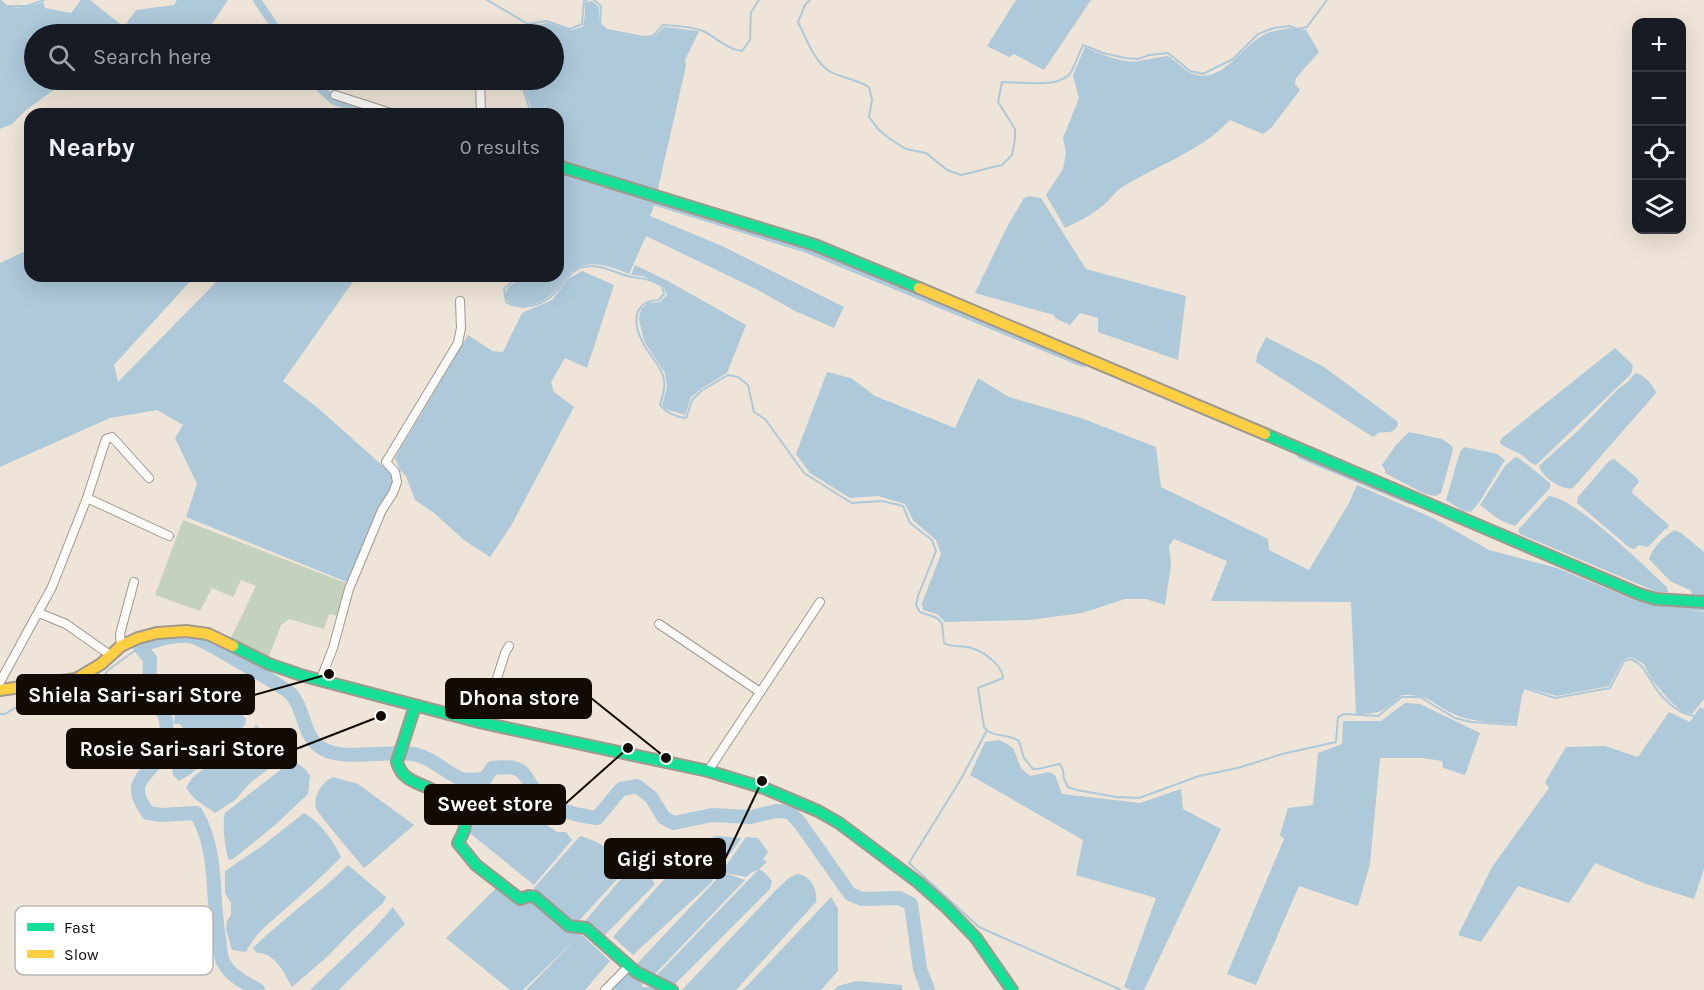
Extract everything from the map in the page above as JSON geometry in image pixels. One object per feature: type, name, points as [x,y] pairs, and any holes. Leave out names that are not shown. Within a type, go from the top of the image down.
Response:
[{"type":"street","points":[[480,90],[481,108]]},
{"type":"street","points":[[335,95],[375,108]]},
{"type":"street","points":[[564,168],[815,245],[1640,594],[1656,599],[1704,602]]},
{"type":"street","points":[[321,681],[333,648],[349,589],[382,510],[397,482],[395,472],[386,462],[458,343],[461,328],[460,301]]},
{"type":"street","points":[[0,682],[52,587],[87,498],[104,442],[109,437],[115,440],[149,478]]},
{"type":"street","points":[[87,498],[169,536]]},
{"type":"street","points":[[121,646],[120,634],[134,582]]},
{"type":"street","points":[[708,771],[820,602]]},
{"type":"street","points":[[39,613],[66,624],[110,655]]},
{"type":"street","points":[[659,624],[760,692]]},
{"type":"street","points":[[0,690],[76,679],[91,671],[121,646],[138,638],[157,633],[186,631],[208,634],[269,664],[321,681],[483,723],[708,771],[764,788],[818,811],[839,823],[905,872],[946,907],[976,938],[1012,990]]},
{"type":"street","points":[[483,723],[509,646]]},
{"type":"street","points":[[415,706],[396,762],[399,773],[441,796],[465,820],[466,828],[458,841],[458,846],[484,871],[518,898],[535,897],[569,926],[586,928],[629,966],[648,979],[672,990]]},
{"type":"street","points":[[605,990],[629,966]]},
{"type":"green space","points":[[183,520],[348,584],[339,616],[329,614],[324,629],[289,619],[281,625],[268,659],[229,642],[256,586],[241,580],[233,597],[212,588],[200,611],[155,595]]},
{"type":"water","points":[[81,0],[90,0],[120,24],[24,24],[24,90],[53,90],[29,108],[24,108],[24,112],[12,124],[0,129],[0,1],[15,7],[26,7],[43,2],[45,8],[71,13]]},
{"type":"water","points":[[177,0],[228,0],[212,24],[126,24],[136,10],[174,5]]},
{"type":"water","points":[[1016,0],[1091,0],[1044,70],[1014,54],[1009,57],[987,46]]},
{"type":"water","points":[[592,1],[599,7],[599,23],[607,31],[644,38],[654,37],[664,27],[699,31],[685,60],[686,66],[657,193],[564,164],[564,108],[531,108],[525,90],[564,90],[564,28],[571,30],[583,27],[585,2]]},
{"type":"water","points":[[1289,28],[1306,30],[1319,52],[1296,78],[1295,84],[1300,90],[1271,128],[1263,134],[1230,120],[1192,150],[1121,188],[1098,209],[1065,228],[1046,195],[1063,169],[1066,153],[1063,138],[1079,98],[1073,75],[1085,47],[1119,60],[1134,62],[1168,56],[1191,73],[1202,76],[1211,75],[1230,64],[1254,41],[1265,34]]},
{"type":"water","points":[[564,175],[655,203],[650,216],[722,246],[844,307],[834,328],[795,311],[758,290],[646,236],[629,274],[618,269],[592,264],[579,267],[564,280]]},
{"type":"water","points":[[1030,196],[1041,198],[1086,269],[1186,296],[1178,360],[1098,332],[1098,318],[1080,313],[1070,325],[1055,318],[1054,315],[975,293],[1007,227],[1024,198]]},
{"type":"water","points":[[24,252],[24,282],[190,282],[114,365],[118,382],[216,282],[353,282],[283,381],[319,409],[393,475],[395,482],[349,583],[186,517],[197,484],[175,438],[183,425],[157,410],[110,418],[0,467],[0,263]]},
{"type":"water","points":[[635,265],[746,325],[727,373],[691,397],[685,415],[666,409],[662,405],[667,387],[665,373],[644,341],[639,319],[641,309],[648,303],[660,302],[667,295],[663,286],[643,276],[631,275]]},
{"type":"water","points":[[582,271],[614,285],[587,368],[565,358],[551,382],[554,392],[574,407],[511,526],[490,557],[464,540],[434,513],[415,500],[406,476],[400,470],[395,458],[468,335],[492,351],[503,352],[522,313],[552,300],[568,279]]},
{"type":"water","points":[[516,282],[562,282],[544,300],[525,306],[513,304],[504,296]]},
{"type":"water","points":[[1266,337],[1324,367],[1397,421],[1396,428],[1378,433],[1373,437],[1256,362]]},
{"type":"water","points":[[1615,348],[1633,365],[1631,374],[1536,465],[1500,443],[1502,438]]},
{"type":"water","points":[[827,372],[851,378],[875,396],[955,428],[978,378],[1009,397],[1081,418],[1156,447],[1161,487],[1268,539],[1269,550],[1309,570],[1349,503],[1357,485],[1433,518],[1489,550],[1557,568],[1649,606],[1704,612],[1704,699],[1692,714],[1683,712],[1652,680],[1644,664],[1631,657],[1623,660],[1609,686],[1557,696],[1524,687],[1520,695],[1516,724],[1469,719],[1454,714],[1426,698],[1412,695],[1402,695],[1377,712],[1356,714],[1351,602],[1211,601],[1227,561],[1174,539],[1169,546],[1171,565],[1165,605],[1146,599],[1125,599],[1082,613],[1029,620],[945,622],[937,614],[923,610],[922,603],[941,554],[936,540],[913,520],[905,504],[878,496],[850,498],[810,473],[796,454]]},
{"type":"water","points":[[1635,373],[1648,380],[1656,393],[1573,488],[1563,487],[1548,479],[1539,466],[1579,430]]},
{"type":"water","points":[[1409,432],[1442,439],[1452,446],[1453,450],[1441,493],[1436,496],[1425,494],[1385,473],[1382,465],[1396,445]]},
{"type":"water","points":[[1464,447],[1497,454],[1505,460],[1471,512],[1463,511],[1446,500],[1460,452]]},
{"type":"water","points":[[1515,457],[1550,483],[1550,488],[1515,526],[1500,520],[1480,505],[1505,466]]},
{"type":"water","points":[[1614,459],[1637,478],[1639,482],[1632,493],[1669,525],[1667,530],[1666,528],[1648,547],[1639,545],[1634,549],[1630,548],[1577,503],[1578,497],[1609,461]]},
{"type":"water","points":[[1549,496],[1561,500],[1593,521],[1667,587],[1668,592],[1657,592],[1520,534],[1518,530]]},
{"type":"water","points":[[1675,530],[1704,552],[1704,596],[1692,594],[1690,590],[1670,581],[1649,559],[1659,542]]},
{"type":"water","points":[[211,685],[230,699],[246,719],[245,725],[191,774],[179,781],[173,775],[172,769],[187,739],[180,724],[174,724],[175,715]]},
{"type":"water","points":[[1405,703],[1420,704],[1480,733],[1465,775],[1443,768],[1442,761],[1423,758],[1380,758],[1370,864],[1358,906],[1299,886],[1256,985],[1227,974],[1284,839],[1280,835],[1288,808],[1313,805],[1318,753],[1342,744],[1343,721],[1381,721]]},
{"type":"water","points":[[1700,707],[1704,709],[1704,869],[1694,899],[1646,884],[1595,863],[1569,903],[1518,886],[1481,942],[1458,935],[1492,867],[1549,788],[1545,782],[1566,747],[1605,746],[1638,757],[1669,712],[1690,722]]},
{"type":"water","points":[[256,725],[284,753],[275,764],[251,782],[235,800],[215,813],[195,799],[186,788],[192,778]]},
{"type":"water","points":[[1000,740],[1013,748],[1021,768],[1030,776],[1049,772],[1055,775],[1062,794],[1140,803],[1181,789],[1183,809],[1221,829],[1144,990],[1124,987],[1156,898],[1076,875],[1083,840],[970,775],[985,742]]},
{"type":"water","points":[[293,760],[310,776],[308,794],[275,825],[229,860],[224,837],[225,813]]},
{"type":"water","points":[[333,777],[358,784],[414,825],[364,868],[316,808],[315,803],[319,790]]},
{"type":"water","points":[[503,790],[520,799],[522,807],[557,832],[566,832],[572,840],[534,885],[466,830]]},
{"type":"water","points":[[304,813],[325,832],[341,857],[262,930],[246,952],[232,950],[226,929],[231,915],[231,903],[225,893],[225,871]]},
{"type":"water","points":[[580,836],[600,844],[629,866],[576,924],[569,922],[534,892],[534,888]]},
{"type":"water","points":[[717,836],[741,838],[712,882],[633,955],[613,937],[698,841]]},
{"type":"water","points":[[746,837],[758,838],[768,852],[763,859],[767,862],[759,869],[772,881],[770,889],[672,987],[655,977],[758,870],[746,877],[725,873],[723,870]]},
{"type":"water","points":[[634,864],[649,875],[655,884],[603,937],[585,921]]},
{"type":"water","points":[[348,865],[386,897],[383,903],[329,955],[292,987],[274,960],[257,953],[253,948]]},
{"type":"water","points":[[719,871],[745,880],[652,977],[635,966],[715,881]]},
{"type":"water","points":[[803,875],[813,884],[816,902],[736,990],[682,990],[775,891],[790,877]]},
{"type":"water","points":[[500,884],[528,898],[566,930],[581,934],[610,961],[585,990],[526,990],[577,938],[523,990],[510,990],[446,938]]},
{"type":"water","points":[[831,897],[838,909],[838,971],[821,990],[743,990]]},
{"type":"water","points":[[393,907],[405,924],[339,990],[310,990],[371,932]]},
{"type":"water","points":[[627,973],[642,979],[642,987],[650,987],[651,984],[662,990],[607,990]]},
{"type":"water","points":[[857,981],[902,985],[902,990],[834,990],[838,986]]},
{"type":"waterway","points":[[0,0],[6,6],[27,6],[44,0]]},
{"type":"waterway","points":[[257,0],[273,24]]},
{"type":"waterway","points":[[487,0],[528,24]]},
{"type":"waterway","points":[[564,27],[570,29],[582,24],[584,1],[587,0]]},
{"type":"waterway","points":[[594,0],[601,6],[600,24],[607,30],[644,37],[653,36],[663,25],[688,27],[703,31],[726,45],[742,51],[750,40],[751,12],[759,0]]},
{"type":"waterway","points":[[810,0],[805,5],[798,22],[811,49],[824,67],[833,73],[869,87],[872,100],[869,117],[890,139],[906,149],[926,153],[947,170],[961,175],[1002,165],[1012,155],[1015,129],[998,102],[1002,82],[1050,83],[1059,81],[1071,72],[1083,45],[1125,58],[1138,59],[1168,53],[1190,71],[1203,74],[1233,59],[1258,34],[1274,28],[1307,27],[1327,0]]},
{"type":"waterway","points":[[528,24],[546,21],[555,24]]},
{"type":"waterway","points":[[322,90],[334,101],[356,108]]},
{"type":"waterway","points":[[523,90],[529,108]]},
{"type":"waterway","points":[[608,187],[807,249],[1083,363]]},
{"type":"waterway","points":[[564,282],[577,269],[590,266],[648,280],[662,286],[664,294],[659,300],[644,304],[637,313],[636,320],[642,341],[663,377],[664,389],[660,405],[663,408],[678,417],[686,418],[692,400],[701,391],[728,375],[738,377],[748,385],[754,412],[765,419],[804,473],[852,503],[882,501],[903,506],[910,523],[932,540],[936,551],[918,596],[916,605],[920,612],[937,618],[942,623],[944,643],[979,651],[995,662],[1002,672],[1003,678],[978,688],[984,727],[991,733],[1019,741],[1024,758],[1033,769],[1060,764],[1068,787],[1116,797],[1139,798],[1199,776],[1336,742],[1338,717],[1344,714],[1378,716],[1402,697],[1420,697],[1455,718],[1471,722],[1516,725],[1524,688],[1555,698],[1610,688],[1624,661],[1631,659],[1642,667],[1658,692],[1669,703],[1694,716]]},
{"type":"waterway","points":[[512,282],[504,289],[506,302],[522,307],[539,304],[554,294],[564,282]]},
{"type":"waterway","points":[[1301,455],[1409,500]]},
{"type":"waterway","points":[[1641,599],[1655,605],[1704,607]]},
{"type":"waterway","points":[[258,990],[231,973],[222,959],[211,858],[208,843],[196,813],[162,815],[148,813],[138,793],[142,779],[157,761],[166,740],[165,716],[149,688],[150,659],[140,647],[159,640],[180,636],[193,637],[227,654],[275,683],[292,695],[311,738],[323,749],[332,752],[354,755],[413,754],[426,758],[467,780],[485,779],[492,768],[514,768],[524,774],[537,792],[556,807],[582,816],[597,818],[621,789],[637,786],[651,797],[664,818],[674,823],[712,815],[751,817],[776,811],[790,812],[850,894],[862,899],[899,898],[911,904],[920,969],[928,990]]},
{"type":"waterway","points":[[0,714],[5,714],[36,695],[73,708],[86,705],[108,670],[140,647]]},
{"type":"waterway","points":[[986,732],[961,779],[909,863],[979,927],[1121,990]]},
{"type":"traffic: fast","points":[[564,168],[815,245],[919,288]]},
{"type":"traffic: fast","points":[[1265,434],[1639,594],[1656,599],[1704,602]]},
{"type":"traffic: fast","points":[[233,646],[269,664],[304,676],[483,723],[708,771],[764,788],[818,811],[839,823],[919,883],[946,907],[976,938],[1012,990]]},
{"type":"traffic: fast","points":[[415,706],[397,762],[403,774],[436,792],[463,821],[465,827],[458,843],[476,865],[520,899],[535,897],[569,926],[586,928],[636,972],[672,990]]},
{"type":"traffic: slow","points":[[919,288],[1265,434]]},
{"type":"traffic: slow","points":[[0,690],[76,679],[101,664],[121,646],[157,633],[186,631],[208,634],[233,646]]},
{"type":"place","name":"Shiela Sari-sari Store","points":[[329,674]]},
{"type":"place","name":"Rosie Sari-sari Store","points":[[381,716]]},
{"type":"place","name":"Sweet store","points":[[628,748]]},
{"type":"place","name":"Dhona store","points":[[666,758]]},
{"type":"place","name":"Gigi store","points":[[762,781]]}]
